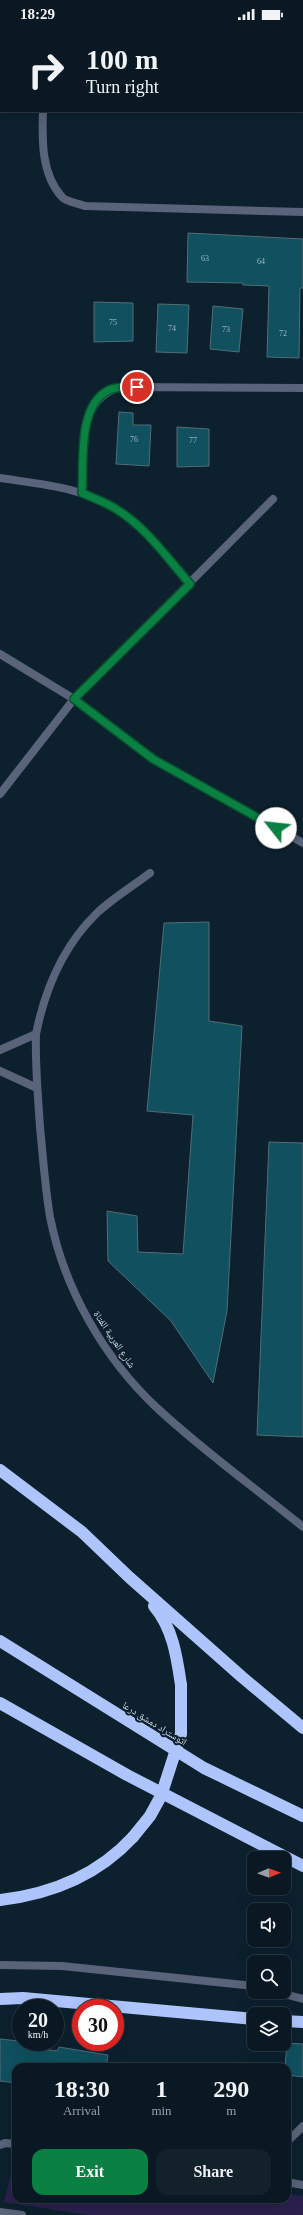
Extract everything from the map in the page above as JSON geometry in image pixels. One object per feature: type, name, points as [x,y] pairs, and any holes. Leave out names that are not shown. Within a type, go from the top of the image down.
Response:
[{"type":"highway","points":[[0,1470],[82,1532],[129,1577],[242,1677],[303,1728]]},
{"type":"highway","points":[[0,1900],[47,1891],[74,1881],[98,1868],[118,1853],[133,1837],[150,1816],[160,1796],[181,1734],[181,1685],[176,1651],[161,1615],[129,1577]]},
{"type":"highway","name":"اتوستراد دمشق درعا","points":[[0,1641],[204,1768],[303,1816]]},
{"type":"highway","points":[[0,1703],[127,1775],[303,1866]]},
{"type":"highway","points":[[0,1999],[23,1998],[247,2018]]},
{"type":"highway","points":[[291,2022],[303,2022]]},
{"type":"street","points":[[43,112],[42,146],[51,180],[63,198],[85,206],[303,212]]},
{"type":"street","points":[[82,493],[86,423],[90,410],[99,398],[109,390],[122,387],[303,388]]},
{"type":"street","points":[[0,478],[82,493],[117,510],[149,536],[190,584]]},
{"type":"street","points":[[0,794],[74,699],[273,499]]},
{"type":"street","points":[[0,654],[74,699],[153,759],[303,843]]},
{"type":"street","name":"شارع العربية الفتاة","points":[[150,873],[97,913],[65,953],[49,987],[36,1034],[37,1088],[45,1182],[51,1218],[70,1280],[89,1320],[108,1351],[130,1380],[155,1406],[303,1527]]},
{"type":"street","points":[[0,1050],[36,1034]]},
{"type":"street","points":[[0,1070],[37,1088]]},
{"type":"street","points":[[0,1965],[62,1966],[247,1985]]},
{"type":"street","points":[[291,1996],[303,1999]]},
{"type":"street","points":[[291,2138],[303,2126]]},
{"type":"street","points":[[0,2145],[5,2143],[12,2144]]},
{"type":"street","points":[[291,2183],[303,2185]]},
{"type":"street","points":[[0,2212],[22,2215]]},
{"type":"shaded area","points":[[12,2169],[12,2203],[291,2203],[291,2194],[303,2196],[303,2215],[88,2215],[4,2202]]},
{"type":"building","points":[[188,233],[303,239],[303,288],[300,288],[299,358],[267,357],[269,286],[243,285],[243,283],[187,282]]},
{"type":"building","points":[[94,302],[133,303],[133,341],[94,342]]},
{"type":"building","points":[[158,304],[189,305],[187,353],[156,352]]},
{"type":"building","points":[[213,306],[243,309],[239,352],[210,349]]},
{"type":"building","points":[[119,412],[133,413],[133,425],[151,425],[149,466],[116,464]]},
{"type":"building","points":[[177,427],[209,429],[209,466],[177,467]]},
{"type":"building","points":[[209,922],[209,1021],[242,1026],[227,1311],[213,1383],[171,1321],[108,1261],[107,1211],[137,1216],[138,1252],[183,1254],[193,1115],[147,1111],[164,923]]},
{"type":"building","points":[[269,1142],[303,1143],[303,1437],[257,1435]]},
{"type":"building","points":[[0,2039],[12,2040],[12,2051],[64,2051],[64,2048],[72,2049],[72,2051],[84,2051],[108,2055],[107,2063],[12,2063],[12,2082],[0,2081]]},
{"type":"building","points":[[291,2043],[303,2044],[303,2077],[291,2076],[291,2063],[285,2063],[286,2051],[291,2051]]},
{"type":"route","points":[[137,387],[122,387],[109,390],[99,398],[90,410],[86,423],[82,493],[102,501],[133,522],[149,536],[190,584],[102,673],[74,699],[153,759],[276,828]]}]
